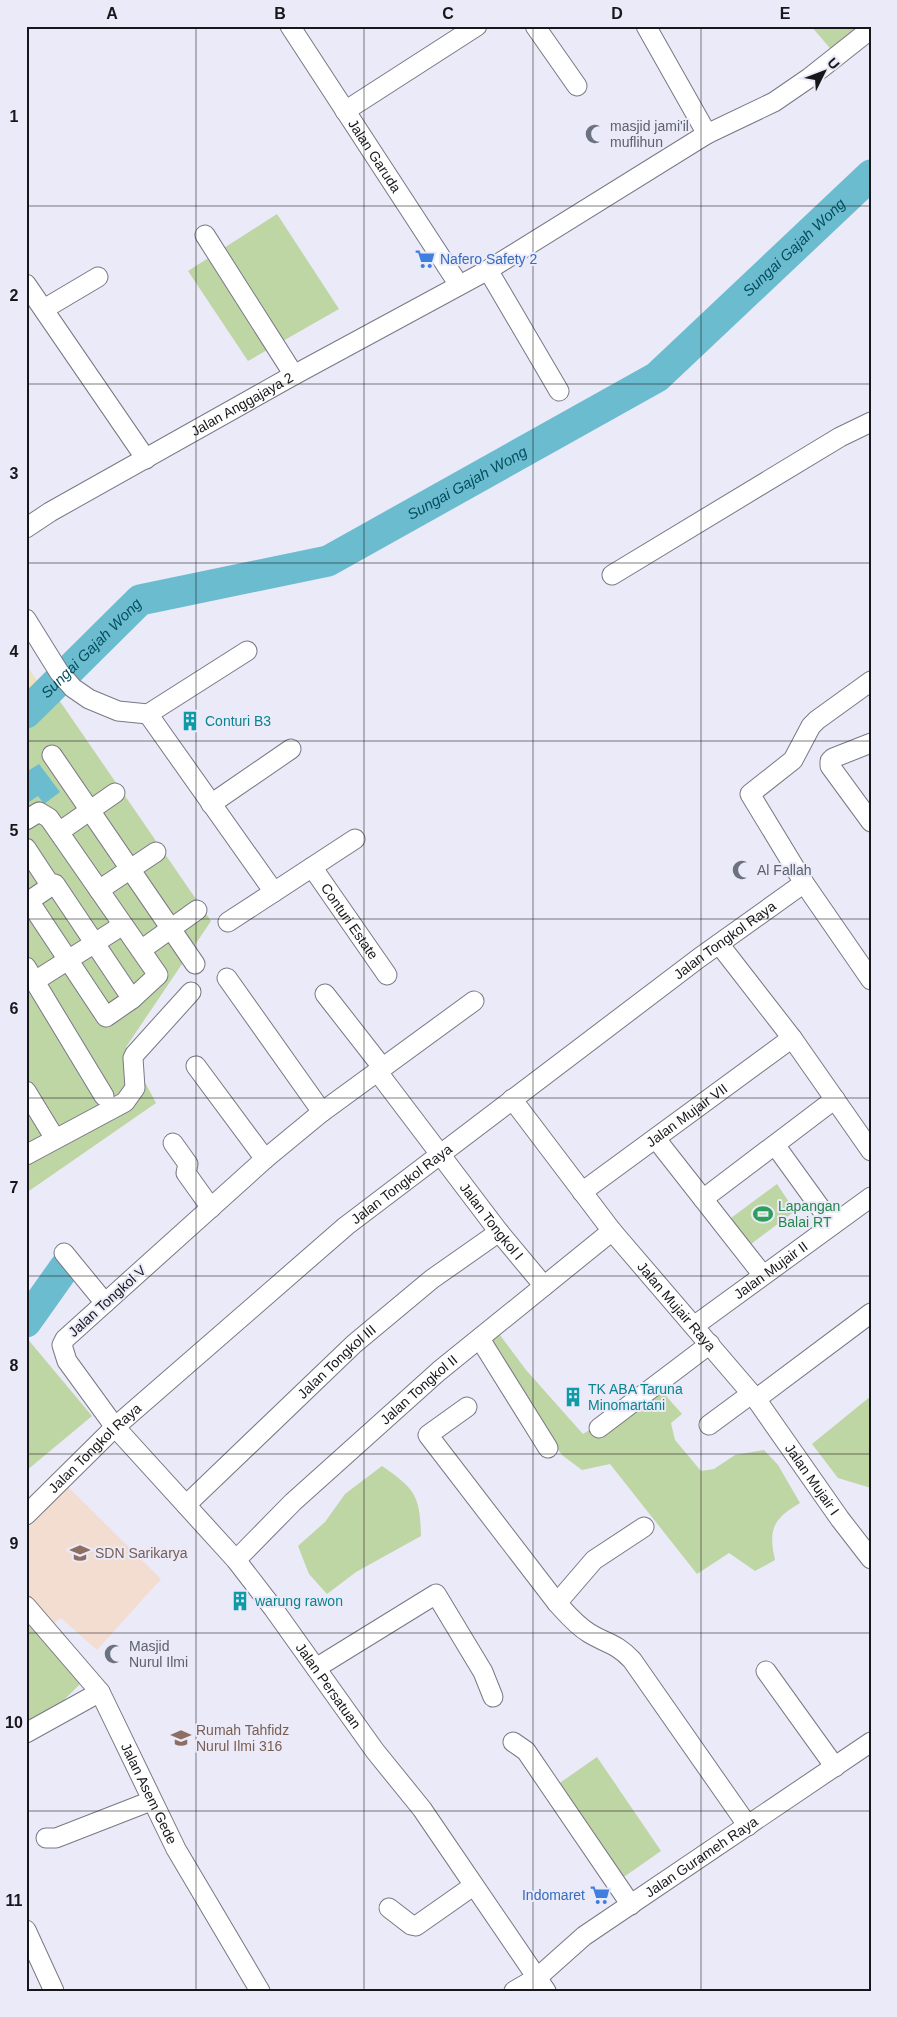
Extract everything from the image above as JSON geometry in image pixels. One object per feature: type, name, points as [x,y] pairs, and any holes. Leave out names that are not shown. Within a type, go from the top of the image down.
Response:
[{"type":"street","name":"Jalan Garuda","points":[[290,26],[459,285]]},
{"type":"street","points":[[345,111],[477,26]]},
{"type":"street","points":[[535,26],[577,86]]},
{"type":"street","points":[[646,26],[707,134]]},
{"type":"street","name":"Jalan Anggajaya 2","points":[[26,528],[50,512],[294,375],[488,270],[707,134],[736,122],[774,102],[809,78],[871,29]]},
{"type":"street","points":[[205,235],[294,375]]},
{"type":"street","points":[[488,270],[559,391]]},
{"type":"street","points":[[44,309],[98,277]]},
{"type":"street","points":[[26,284],[146,459]]},
{"type":"street","points":[[612,575],[840,437],[871,422]]},
{"type":"street","points":[[26,619],[59,672],[73,688],[89,699],[118,711],[148,714],[247,651]]},
{"type":"street","points":[[870,976],[804,883],[750,794],[793,760],[811,726],[817,720],[871,681]]},
{"type":"street","points":[[148,714],[274,892]]},
{"type":"street","points":[[871,743],[830,761],[832,771],[871,822]]},
{"type":"street","points":[[211,804],[291,749]]},
{"type":"street","points":[[52,755],[195,964]]},
{"type":"street","points":[[59,832],[115,793]]},
{"type":"street","points":[[26,820],[36,812],[43,813],[59,832],[82,865],[123,925],[158,975],[132,999],[106,1017],[27,902],[82,865]]},
{"type":"street","points":[[228,922],[354,839]]},
{"type":"street","points":[[26,848],[95,943],[132,999]]},
{"type":"street","points":[[99,890],[156,852]]},
{"type":"street","name":"Conturi Estate","points":[[312,867],[387,974]]},
{"type":"street","name":"Jalan Tongkol Raya","points":[[26,1515],[115,1427],[346,1226],[512,1099],[719,944],[804,883]]},
{"type":"street","points":[[141,950],[197,910]]},
{"type":"street","points":[[104,1096],[30,974],[68,960],[123,925]]},
{"type":"street","points":[[719,944],[792,1038],[871,1151]]},
{"type":"street","points":[[227,978],[322,1112]]},
{"type":"street","points":[[26,1155],[125,1102],[135,1088],[133,1058],[191,992]]},
{"type":"street","name":"Jalan Tongkol I","points":[[325,994],[499,1232],[544,1286]]},
{"type":"street","name":"Jalan Tongkol V","points":[[115,1427],[67,1361],[62,1345],[65,1339],[266,1159],[322,1112],[474,1001]]},
{"type":"street","name":"Jalan Mujair VII","points":[[582,1192],[792,1038]]},
{"type":"street","points":[[196,1066],[266,1159]]},
{"type":"street","points":[[26,1091],[51,1132]]},
{"type":"street","name":"Jalan Mujair Raya","points":[[512,1099],[612,1231],[754,1396]]},
{"type":"street","points":[[703,1199],[835,1099]]},
{"type":"street","points":[[656,1139],[762,1274]]},
{"type":"street","points":[[173,1143],[188,1164],[186,1173],[211,1208]]},
{"type":"street","points":[[774,1145],[832,1224]]},
{"type":"street","name":"Jalan Mujair II","points":[[694,1326],[762,1274],[871,1197]]},
{"type":"street","name":"Jalan Tongkol II","points":[[236,1560],[300,1496],[439,1371],[612,1231]]},
{"type":"street","name":"Jalan Tongkol III","points":[[186,1505],[354,1344],[432,1279],[499,1232]]},
{"type":"street","points":[[64,1253],[105,1303]]},
{"type":"street","points":[[709,1425],[754,1396],[871,1314]]},
{"type":"street","points":[[480,1339],[548,1448]]},
{"type":"street","points":[[600,1428],[710,1344]]},
{"type":"street","name":"Jalan Mujair I","points":[[754,1396],[840,1519],[871,1559]]},
{"type":"street","points":[[467,1407],[427,1434],[557,1603],[577,1624],[591,1634],[614,1644],[632,1660],[748,1826]]},
{"type":"street","name":"Jalan Persatuan","points":[[115,1427],[236,1560],[375,1751],[422,1809],[542,1984]]},
{"type":"street","points":[[557,1603],[594,1560],[644,1527]]},
{"type":"street","points":[[316,1668],[436,1594],[483,1672],[493,1696]]},
{"type":"street","name":"Jalan Asem Gede","points":[[26,1606],[100,1692],[151,1801],[176,1849],[260,1991]]},
{"type":"street","points":[[766,1671],[835,1766]]},
{"type":"street","points":[[26,1733],[100,1692]]},
{"type":"street","points":[[512,1742],[526,1751],[631,1905]]},
{"type":"street","name":"Jalan Gurameh Raya","points":[[514,1991],[542,1984],[584,1936],[871,1742]]},
{"type":"street","points":[[46,1838],[56,1838],[151,1801]]},
{"type":"street","points":[[389,1908],[410,1925],[416,1926],[473,1886]]},
{"type":"street","points":[[26,1930],[54,1991]]},
{"type":"shaded area","name":"SDN Sarikarya","points":[[68,1487],[161,1579],[97,1650],[61,1618],[50,1626],[26,1601],[26,1527]]},
{"type":"green space","points":[[811,26],[866,26],[835,54]]},
{"type":"green space","points":[[277,214],[339,309],[248,361],[188,271]]},
{"type":"green space","points":[[57,697],[211,921],[126,1047],[156,1103],[26,1193],[26,720]]},
{"type":"green space","name":"Lapangan Balai RT","points":[[777,1184],[795,1211],[751,1244],[731,1218]]},
{"type":"green space","points":[[497,1331],[526,1370],[583,1434],[659,1388],[682,1414],[671,1423],[675,1440],[701,1471],[714,1469],[735,1455],[764,1450],[778,1465],[800,1503],[784,1514],[775,1526],[772,1540],[775,1560],[755,1571],[729,1553],[697,1574],[610,1464],[582,1470],[562,1455],[483,1344]]},
{"type":"green space","points":[[26,1337],[92,1416],[26,1471]]},
{"type":"green space","points":[[871,1396],[871,1488],[838,1478],[812,1444]]},
{"type":"green space","points":[[382,1466],[409,1487],[414,1494],[419,1511],[421,1536],[356,1572],[327,1594],[309,1574],[298,1546],[325,1522],[345,1494]]},
{"type":"green space","points":[[26,1611],[89,1675],[34,1730],[26,1733]]},
{"type":"green space","points":[[597,1757],[661,1851],[618,1881],[554,1787]]},
{"type":"sand","points":[[26,665],[46,693],[26,707]]},
{"type":"water","points":[[39,764],[60,792],[44,804],[38,796],[26,804],[26,772]]},
{"type":"waterway","name":"Sungai Gajah Wong","points":[[26,713],[140,600],[328,561],[657,377],[871,175]]},
{"type":"waterway","points":[[26,1322],[65,1267]]},
{"type":"place","name":"masjid jami'il muflihun","points":[[595,134]]},
{"type":"place","name":"Nafero Safety 2","points":[[425,259]]},
{"type":"place","name":"Conturi B3","points":[[190,721]]},
{"type":"place","name":"Al Fallah","points":[[742,870]]},
{"type":"place","name":"Lapangan Balai RT","points":[[763,1214]]},
{"type":"place","name":"TK ABA Taruna Minomartani","points":[[573,1397]]},
{"type":"place","name":"SDN Sarikarya","points":[[80,1553]]},
{"type":"place","name":"warung rawon","points":[[240,1601]]},
{"type":"place","name":"Masjid Nurul Ilmi","points":[[114,1654]]},
{"type":"place","name":"Rumah Tahfidz Nurul Ilmi 316","points":[[181,1738]]},
{"type":"place","name":"Indomaret","points":[[600,1895]]}]
